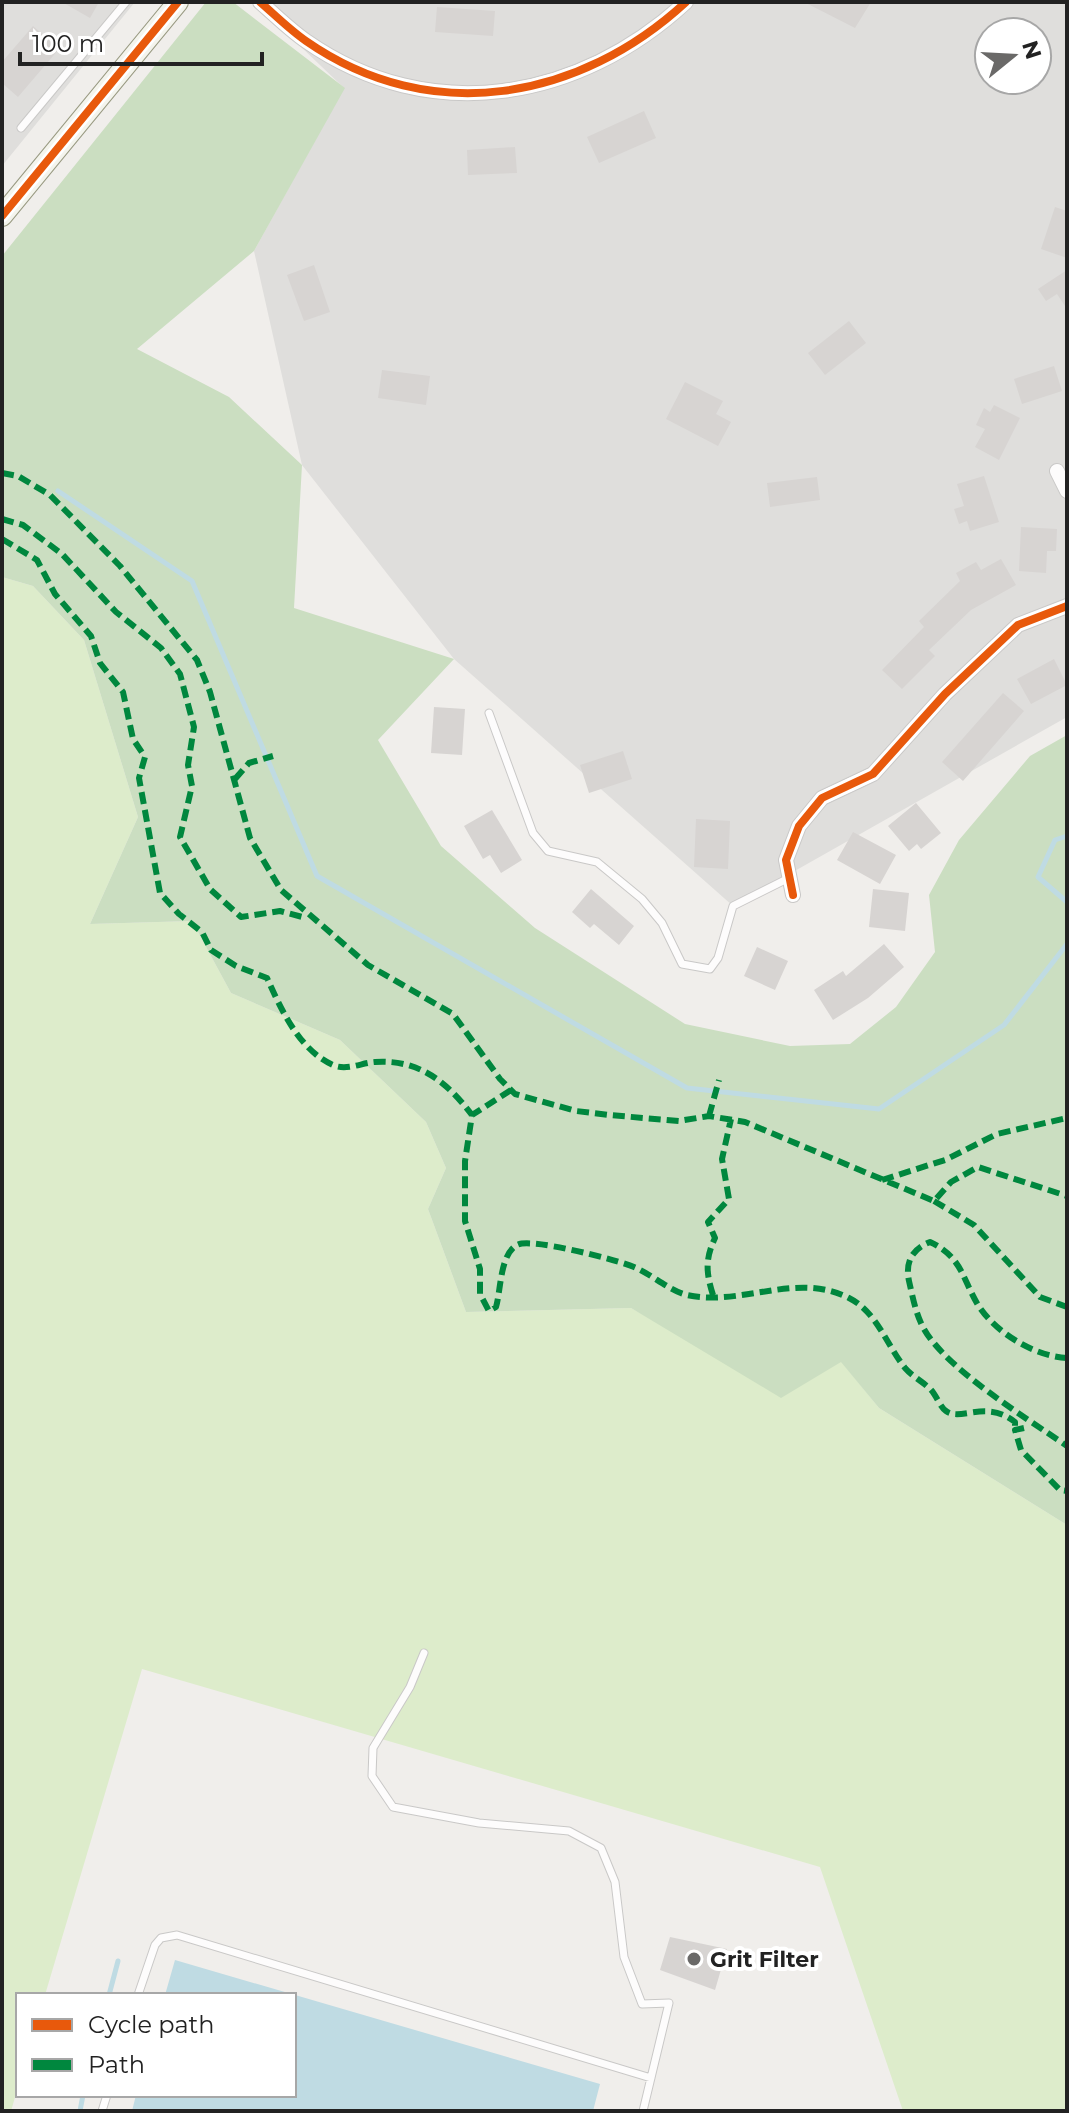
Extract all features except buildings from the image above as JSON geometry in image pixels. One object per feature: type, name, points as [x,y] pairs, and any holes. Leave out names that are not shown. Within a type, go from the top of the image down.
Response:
[{"type":"street","points":[[2,216],[178,2]]},
{"type":"street","points":[[260,2],[307,41],[346,64],[405,85],[480,92],[528,89],[581,73],[613,58],[656,30],[686,2]]},
{"type":"street","points":[[1057,471],[1067,491]]},
{"type":"street","points":[[793,895],[786,860],[799,826],[822,798],[873,774],[945,694],[1018,625],[1067,606]]},
{"type":"lane","points":[[21,128],[126,2]]},
{"type":"lane","points":[[489,713],[533,833],[548,851],[597,862],[642,899],[662,923],[682,964],[710,969],[718,958],[733,906],[789,878]]},
{"type":"lane","points":[[424,1653],[410,1687],[373,1748],[372,1776],[393,1807],[479,1823],[569,1831],[601,1848],[615,1882],[624,1957],[642,2004],[669,2003],[643,2111]]},
{"type":"lane","points":[[139,1993],[155,1945],[168,1935],[177,1935],[651,2078]]},
{"type":"shaded area","points":[[2,2],[135,2],[2,166]]},
{"type":"shaded area","points":[[254,2],[1067,2],[1067,717],[733,906],[454,659],[302,465],[254,251],[344,88]]},
{"type":"green space","points":[[206,2],[233,2],[345,88],[254,251],[137,349],[229,397],[302,465],[294,608],[454,659],[378,740],[441,846],[535,928],[685,1024],[790,1046],[850,1044],[896,1007],[935,952],[929,895],[959,840],[1030,756],[1067,735],[1067,1525],[879,1408],[841,1362],[781,1398],[631,1308],[466,1312],[428,1209],[446,1168],[426,1122],[340,1040],[231,993],[192,921],[90,924],[138,817],[84,640],[33,586],[2,577],[2,256]]},
{"type":"green space","points":[[2,577],[33,586],[84,640],[138,817],[90,924],[192,921],[231,993],[340,1040],[426,1122],[446,1168],[428,1209],[466,1312],[631,1308],[689,1340],[841,1361],[879,1408],[1067,1525],[1067,2111],[903,2111],[820,1867],[142,1669],[46,1993],[16,1993],[16,2094],[11,2111],[2,2111]]},
{"type":"water","points":[[175,1960],[288,1993],[166,1993]]},
{"type":"water","points":[[296,1995],[600,2084],[593,2111],[132,2111],[136,2097],[296,2097]]},
{"type":"waterway","points":[[58,491],[192,581],[317,876],[687,1088],[879,1109],[1004,1025],[1067,944]]},
{"type":"waterway","points":[[1067,836],[1055,840],[1038,877],[1067,902]]},
{"type":"waterway","points":[[110,1993],[118,1961]]},
{"type":"waterway","points":[[80,2111],[83,2097]]},
{"type":"marked path","points":[[2,473],[18,476],[50,495],[120,566],[197,660],[210,692],[250,838],[281,890],[368,965],[453,1014],[500,1079],[515,1094],[576,1111],[679,1121],[709,1116],[745,1122],[934,1201],[951,1182],[978,1167],[1067,1196]]},
{"type":"marked path","points":[[2,519],[23,525],[62,554],[116,612],[161,648],[180,674],[194,727],[188,765],[192,786],[180,837],[210,889],[241,917],[280,911],[306,918]]},
{"type":"marked path","points":[[2,539],[37,560],[55,594],[91,636],[100,663],[123,692],[133,739],[145,757],[139,778],[160,893],[179,914],[202,932],[211,950],[236,966],[267,978],[292,1028],[321,1058],[343,1067],[375,1062],[405,1064],[442,1083],[472,1115]]},
{"type":"marked path","points":[[235,779],[249,763],[273,756]]},
{"type":"marked path","points":[[709,1116],[719,1080]]},
{"type":"marked path","points":[[511,1090],[472,1115],[465,1161],[465,1221],[480,1269],[480,1294],[489,1311],[496,1307],[507,1256],[517,1245],[525,1243],[574,1250],[625,1264],[687,1295],[728,1297],[789,1288],[829,1291],[849,1298],[867,1311],[905,1368],[931,1390],[946,1411],[952,1414],[994,1412],[1015,1422],[1015,1430]]},
{"type":"marked path","points":[[882,1180],[945,1160],[997,1134],[1067,1118]]},
{"type":"marked path","points":[[713,1295],[708,1266],[715,1238],[708,1222],[729,1199],[722,1159],[731,1119]]},
{"type":"marked path","points":[[934,1201],[974,1225],[1040,1297],[1067,1307]]},
{"type":"marked path","points":[[1067,1358],[1029,1348],[1005,1334],[978,1305],[955,1261],[941,1248],[930,1242],[911,1257],[908,1274],[913,1297],[921,1323],[931,1339],[986,1390],[1067,1446]]},
{"type":"marked path","points":[[1024,1428],[1015,1430],[1021,1450],[1060,1490],[1067,1491]]},
{"type":"cycle path","points":[[2,216],[178,2]]},
{"type":"cycle path","points":[[260,2],[306,41],[354,68],[403,85],[453,93],[503,91],[552,80],[599,62],[644,35],[686,2]]},
{"type":"cycle path","points":[[793,895],[786,860],[799,826],[822,798],[873,774],[945,694],[1018,625],[1067,606]]},
{"type":"place","name":"Grit Filter","points":[[694,1959]]}]
